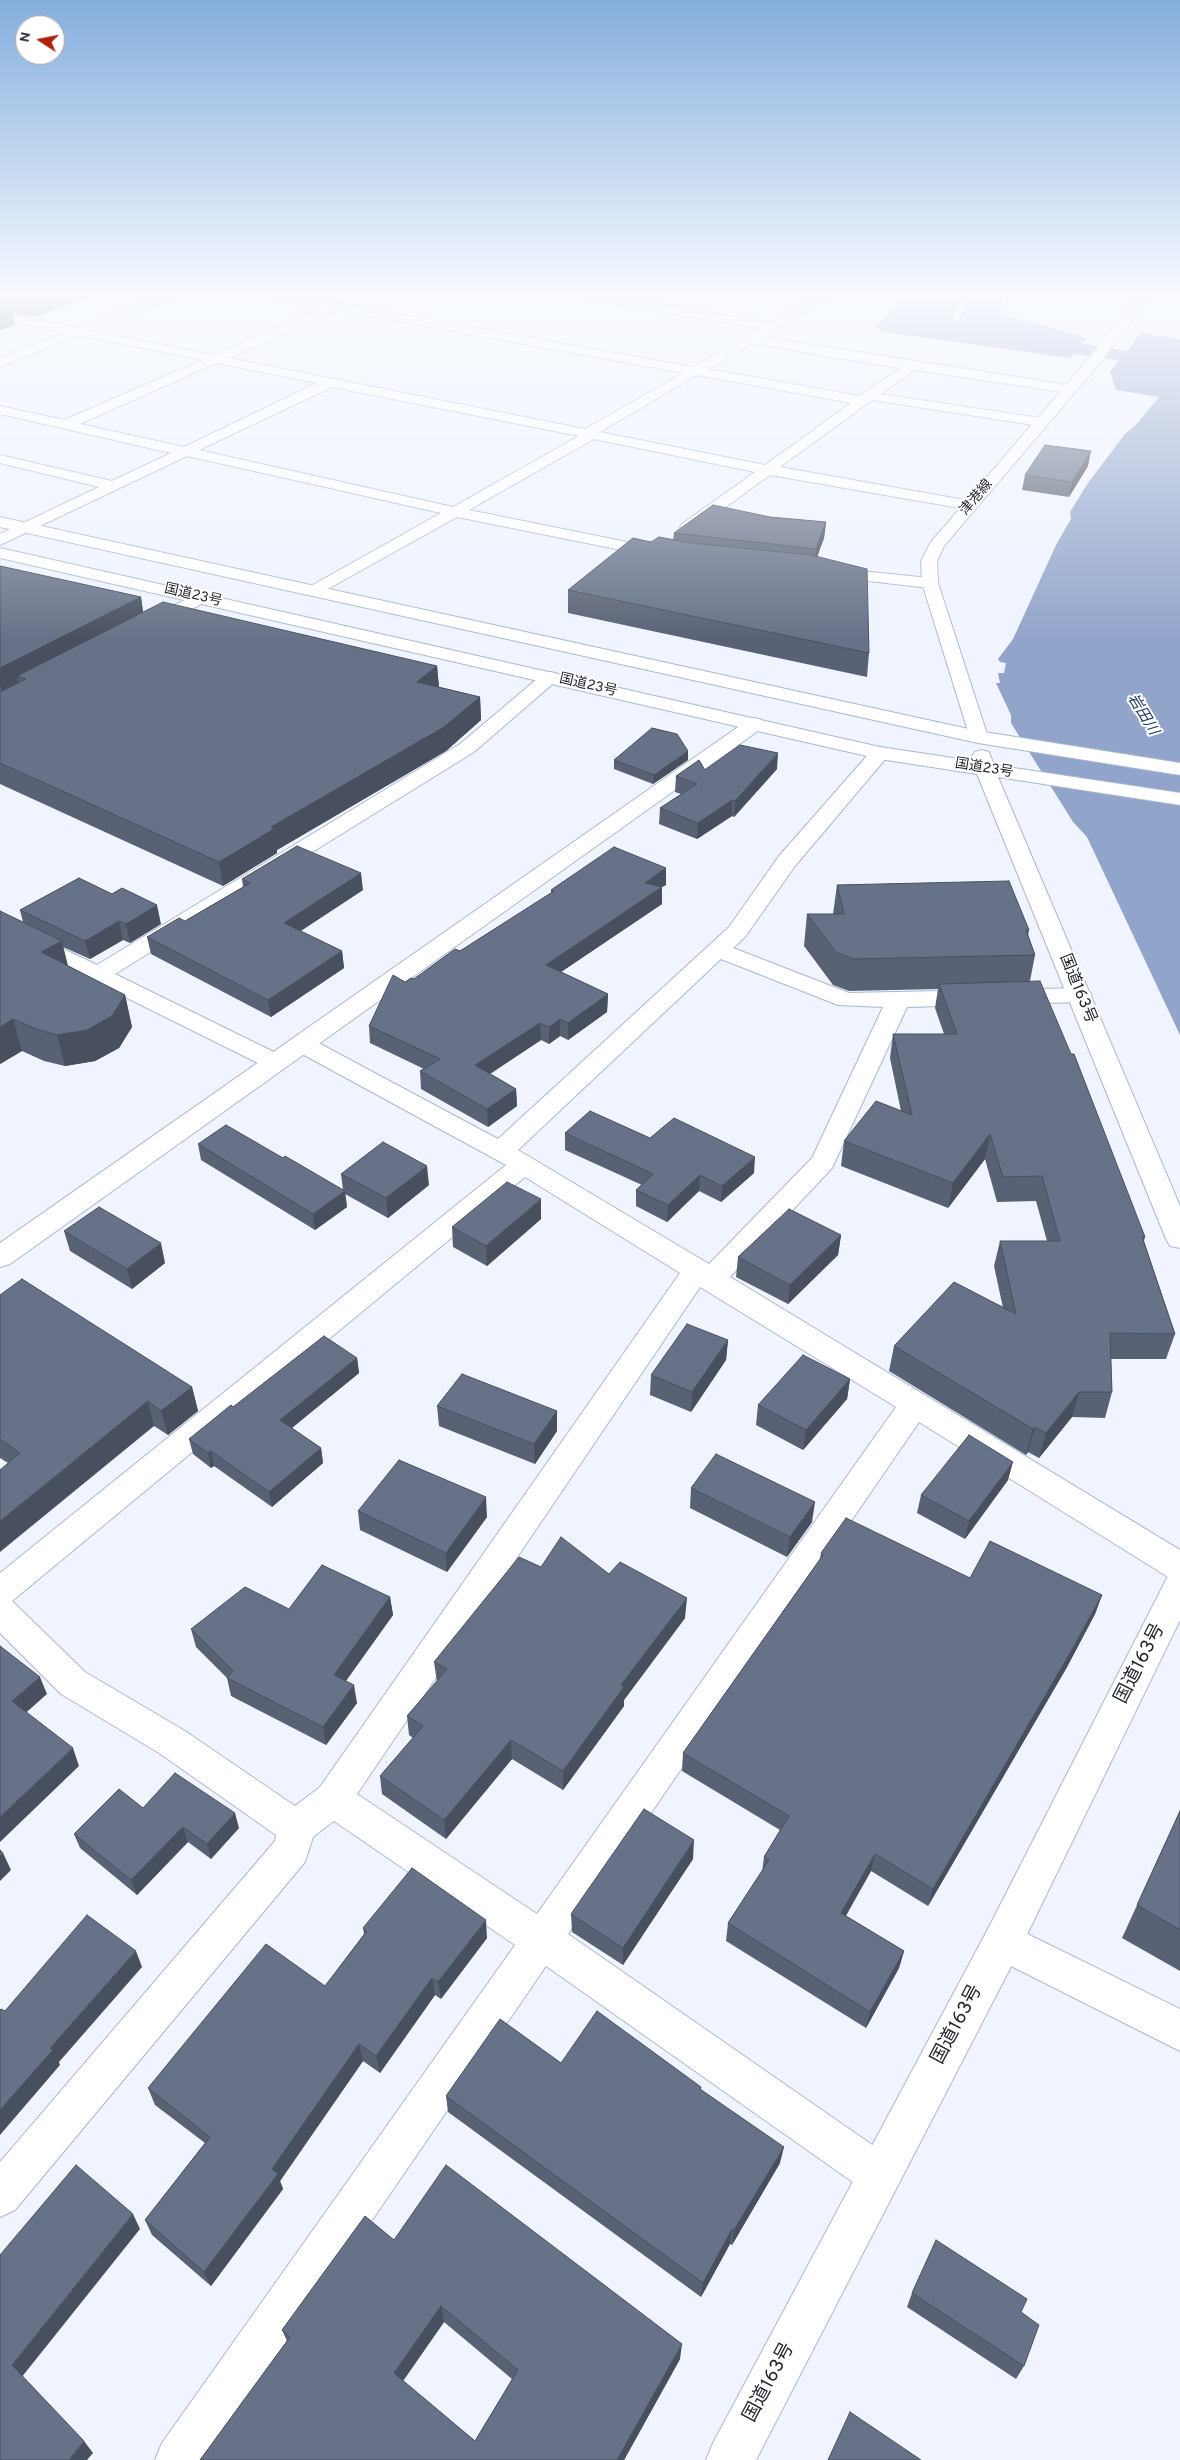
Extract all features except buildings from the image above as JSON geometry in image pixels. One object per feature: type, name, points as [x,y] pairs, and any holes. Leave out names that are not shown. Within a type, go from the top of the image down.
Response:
[{"type":"main road","points":[[0,410],[455,512],[681,557]]},
{"type":"main road","points":[[65,425],[100,410]]},
{"type":"main road","points":[[0,540],[274,410]]},
{"type":"main road","points":[[469,410],[769,470],[971,506]]},
{"type":"main road","points":[[317,590],[631,410]]},
{"type":"main road","points":[[653,551],[851,410]]},
{"type":"main road","points":[[948,410],[1040,422]]},
{"type":"main road","name":"津港線","points":[[978,737],[930,584],[929,561],[937,545],[1051,410]]},
{"type":"main road","points":[[0,459],[114,486]]},
{"type":"main road","name":"国道23号","points":[[0,522],[317,590],[978,737],[1180,769]]},
{"type":"main road","name":"国道23号","points":[[0,553],[201,597],[880,753],[1180,800]]},
{"type":"main road","points":[[815,572],[930,584]]},
{"type":"main road","points":[[131,634],[201,597]]},
{"type":"main road","points":[[99,974],[467,748],[550,677]]},
{"type":"main road","points":[[0,1257],[755,724]]},
{"type":"main road","name":"国道163号","points":[[978,737],[993,770],[1080,995],[1180,1239]]},
{"type":"main road","points":[[0,1592],[512,1158],[737,932],[787,861],[880,753]]},
{"type":"main road","points":[[0,926],[275,1062]]},
{"type":"main road","points":[[719,950],[846,1000],[1080,995]]},
{"type":"main road","points":[[0,2195],[292,1849],[296,1828],[333,1800],[703,1275],[823,1162],[898,1000]]},
{"type":"main road","points":[[302,1044],[512,1158],[1180,1567]]},
{"type":"main road","points":[[179,2460],[915,1404]]},
{"type":"main road","name":"国道163号","points":[[730,2460],[1003,1941],[1180,1586]]},
{"type":"main road","points":[[0,1611],[73,1683],[172,1742],[296,1828]]},
{"type":"main road","points":[[333,1800],[541,1939],[879,2175]]},
{"type":"main road","points":[[1003,1941],[1180,2031]]},
{"type":"water","name":"岩田川","points":[[1148,410],[1180,410],[1180,1035],[1087,837],[1073,822],[1011,723],[1011,715],[996,683],[1000,683],[998,673],[1004,673],[1006,663],[1000,662],[998,659],[1013,639],[1057,543],[1071,519],[1070,512],[1088,483],[1125,434],[1136,425]]}]
